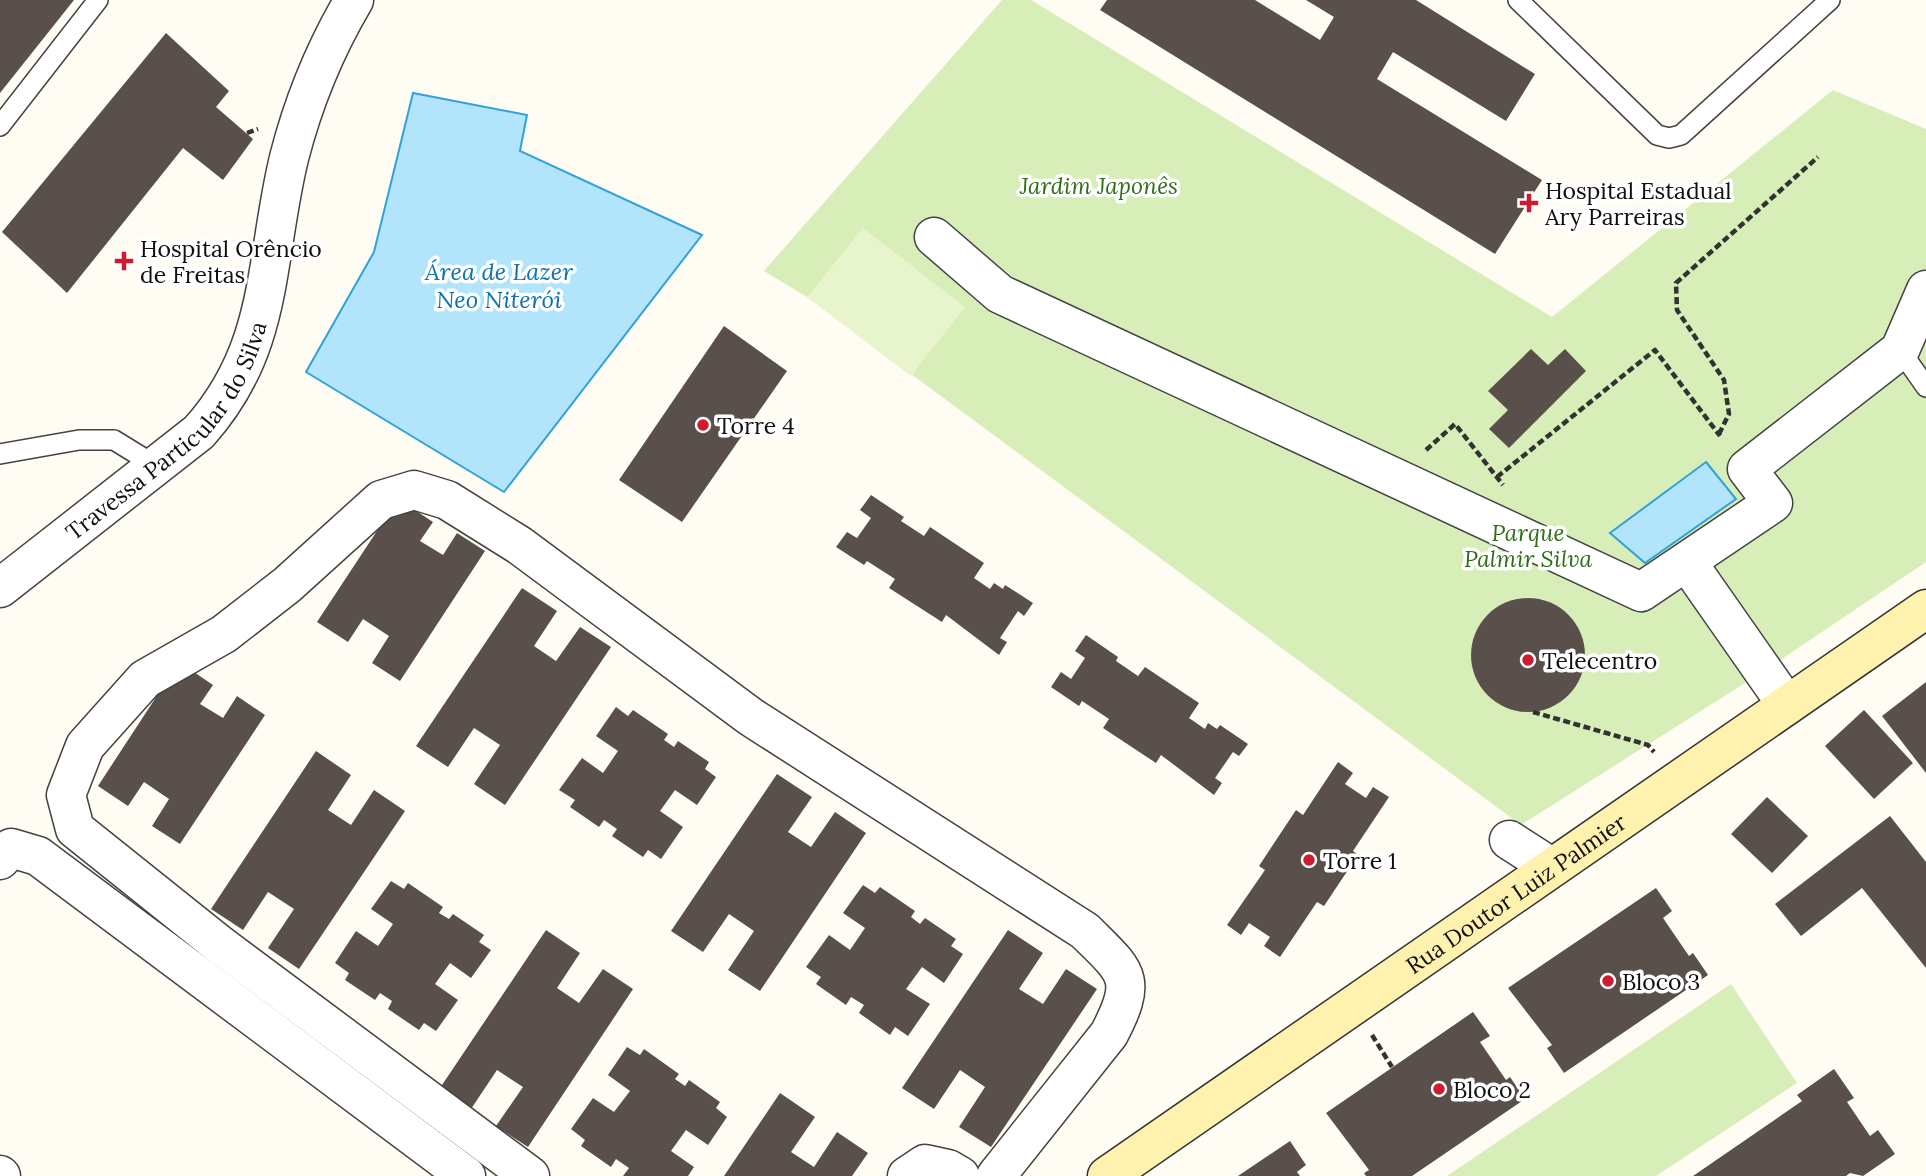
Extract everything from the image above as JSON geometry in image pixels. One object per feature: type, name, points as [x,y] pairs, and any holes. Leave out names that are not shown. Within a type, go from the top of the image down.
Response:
[{"type":"main road","name":"Rua Doutor Luiz Palmier","points":[[1107,1176],[1926,610]]},
{"type":"street","name":"Travessa Particular do Silva","points":[[0,588],[158,467],[216,413],[242,372],[256,338],[289,160],[302,113],[337,29],[354,0]]},
{"type":"street","points":[[934,237],[1000,294],[1641,592],[1773,503],[1747,469],[1900,350],[1926,290]]},
{"type":"street","points":[[530,1176],[219,945],[75,829],[66,795],[85,747],[145,679],[224,634],[287,585],[381,500],[414,490],[447,500],[519,545],[751,718],[1085,930],[1123,969],[1126,989],[1123,1008],[1109,1034],[996,1176]]},
{"type":"street","points":[[1687,562],[1787,705]]},
{"type":"street","points":[[1509,840],[1551,867]]},
{"type":"street","points":[[0,860],[10,848],[38,856],[466,1176]]},
{"type":"street","points":[[907,1176],[925,1164],[948,1169],[960,1176]]},
{"type":"lane","points":[[0,126],[98,0]]},
{"type":"lane","points":[[1518,0],[1657,135],[1669,138],[1681,135],[1830,0]]},
{"type":"lane","points":[[1900,350],[1926,387]]},
{"type":"lane","points":[[0,454],[79,440],[114,440],[158,467]]},
{"type":"path","points":[[1497,477],[1655,350],[1718,434],[1729,414],[1724,380],[1677,310],[1676,283],[1818,157]]},
{"type":"path","points":[[1533,712],[1648,745],[1677,780]]},
{"type":"path","points":[[1371,1034],[1392,1067]]},
{"type":"green space","name":"Parque Palmir Silva","points":[[1002,0],[1031,0],[1552,317],[1833,90],[1926,129],[1926,562],[1764,671],[1521,825],[807,297],[764,271]]},
{"type":"green space","points":[[863,228],[965,307],[911,376],[807,297]]},
{"type":"green space","points":[[1731,984],[1797,1083],[1656,1176],[1447,1176]]},
{"type":"water","name":"Área de Lazer Neo Niterói","points":[[413,93],[527,115],[520,151],[702,235],[504,492],[306,372],[374,252]]},
{"type":"water","points":[[1706,462],[1736,499],[1645,563],[1610,533]]},
{"type":"building","points":[[0,0],[74,0],[0,93]]},
{"type":"building","points":[[1107,0],[1255,0],[1320,40],[1334,17],[1306,0],[1416,0],[1535,74],[1506,121],[1393,52],[1377,79],[1542,180],[1495,254],[1100,10]]},
{"type":"building","points":[[166,33],[229,91],[216,107],[253,139],[223,180],[183,148],[67,293],[2,232]]},
{"type":"building","name":"Torre 4","points":[[724,326],[787,371],[682,522],[619,480]]},
{"type":"building","points":[[1531,349],[1548,365],[1565,349],[1586,371],[1509,448],[1489,429],[1508,410],[1488,391]]},
{"type":"building","points":[[871,495],[904,517],[901,521],[924,536],[930,527],[984,563],[974,578],[990,589],[994,583],[1003,589],[1005,585],[1033,603],[1024,616],[1018,611],[1000,638],[1007,642],[999,655],[946,615],[942,622],[889,588],[895,579],[867,561],[864,565],[836,547],[847,532],[857,538],[871,518],[860,510]]},
{"type":"building","points":[[398,499],[433,522],[420,541],[443,555],[457,533],[485,551],[400,681],[372,663],[389,636],[363,619],[348,642],[317,622]]},
{"type":"building","points":[[522,588],[557,611],[534,646],[556,661],[580,627],[611,647],[505,805],[474,784],[500,745],[474,728],[448,767],[416,746]]},
{"type":"building","name":"Telecentro","points":[[1528,598],[1550,602],[1569,614],[1581,633],[1585,655],[1581,677],[1569,696],[1550,708],[1528,712],[1506,708],[1487,696],[1475,677],[1471,655],[1475,633],[1487,614],[1506,602]]},
{"type":"building","points":[[1086,635],[1118,657],[1116,661],[1138,676],[1145,667],[1199,703],[1189,718],[1205,729],[1208,723],[1217,729],[1220,725],[1248,744],[1239,756],[1233,752],[1215,778],[1222,783],[1214,795],[1161,755],[1156,763],[1103,728],[1109,719],[1082,701],[1079,706],[1051,687],[1061,672],[1071,679],[1085,658],[1075,651]]},
{"type":"building","points":[[179,662],[213,685],[200,704],[223,718],[237,696],[265,715],[180,844],[152,826],[169,799],[144,782],[128,806],[98,786]]},
{"type":"building","points":[[1926,682],[1926,773],[1882,716]]},
{"type":"building","points":[[616,707],[628,716],[633,710],[668,734],[664,740],[674,747],[678,741],[709,762],[705,769],[716,777],[697,805],[675,790],[660,811],[683,827],[661,859],[648,850],[643,857],[612,836],[617,829],[604,820],[599,827],[570,807],[575,800],[559,790],[582,758],[603,773],[618,751],[596,736]]},
{"type":"building","points":[[1864,710],[1913,763],[1874,799],[1825,746]]},
{"type":"building","points":[[316,751],[351,775],[328,810],[351,825],[374,790],[405,811],[299,969],[268,948],[294,909],[268,892],[243,930],[211,909]]},
{"type":"building","name":"Torre 1","points":[[1338,762],[1353,773],[1345,784],[1366,798],[1373,787],[1389,797],[1353,851],[1358,855],[1324,906],[1317,902],[1280,957],[1264,946],[1270,937],[1249,923],[1241,935],[1227,925],[1265,870],[1259,866],[1296,810],[1303,815]]},
{"type":"building","points":[[777,774],[812,797],[788,832],[811,847],[835,812],[866,833],[760,991],[728,970],[754,931],[729,914],[703,952],[671,931]]},
{"type":"building","points":[[1767,797],[1808,836],[1772,873],[1731,834]]},
{"type":"building","points":[[1890,816],[1926,862],[1926,968],[1862,888],[1801,936],[1775,904]]},
{"type":"building","points":[[391,881],[404,889],[408,883],[443,907],[439,913],[449,919],[453,914],[484,935],[479,942],[491,950],[471,978],[450,963],[435,984],[458,1000],[436,1031],[424,1023],[419,1030],[388,1009],[392,1001],[380,993],[375,1000],[345,980],[349,973],[335,963],[356,931],[378,946],[393,924],[371,909]]},
{"type":"building","points":[[863,885],[875,893],[880,887],[915,911],[911,917],[920,924],[925,918],[956,939],[951,946],[963,954],[944,983],[922,967],[906,989],[930,1004],[908,1036],[895,1027],[890,1035],[859,1013],[864,1005],[851,997],[846,1005],[816,984],[821,977],[806,967],[829,935],[850,950],[865,928],[843,913]]},
{"type":"building","name":"Bloco 3","points":[[1656,888],[1672,911],[1663,918],[1689,956],[1693,953],[1708,975],[1564,1073],[1547,1048],[1552,1045],[1508,988]]},
{"type":"building","points":[[546,930],[580,953],[557,988],[579,1003],[603,969],[633,989],[528,1147],[496,1126],[523,1087],[497,1070],[471,1109],[440,1088]]},
{"type":"building","points":[[1008,930],[1043,953],[1019,989],[1043,1004],[1066,969],[1097,989],[991,1147],[959,1127],[985,1087],[960,1070],[934,1109],[902,1088]]},
{"type":"building","name":"Bloco 2","points":[[1473,1012],[1490,1036],[1480,1042],[1506,1080],[1510,1077],[1525,1099],[1412,1176],[1366,1176],[1364,1173],[1369,1170],[1326,1113]]},
{"type":"building","points":[[627,1047],[640,1055],[644,1049],[679,1074],[675,1079],[685,1086],[689,1080],[720,1102],[716,1108],[727,1117],[708,1145],[686,1130],[671,1151],[694,1167],[688,1176],[623,1176],[629,1168],[616,1159],[611,1167],[581,1146],[585,1140],[571,1129],[593,1098],[614,1112],[630,1091],[608,1075]]},
{"type":"building","points":[[1834,1069],[1854,1098],[1847,1102],[1870,1136],[1878,1130],[1895,1154],[1863,1176],[1850,1173],[1846,1176],[1693,1176],[1802,1101],[1797,1095]]},
{"type":"building","points":[[780,1093],[815,1117],[791,1152],[814,1167],[837,1132],[868,1153],[852,1176],[724,1176]]},
{"type":"building","points":[[1290,1141],[1306,1165],[1297,1172],[1300,1176],[1238,1176]]},
{"type":"place","name":"Hospital Estadual Ary Parreiras","points":[[1529,203]]},
{"type":"place","name":"Hospital Orêncio de Freitas","points":[[124,261]]},
{"type":"place","name":"Torre 4","points":[[703,425]]},
{"type":"place","name":"Telecentro","points":[[1528,660]]},
{"type":"place","name":"Torre 1","points":[[1309,860]]},
{"type":"place","name":"Bloco 3","points":[[1608,981]]},
{"type":"place","name":"Bloco 2","points":[[1439,1089]]},
{"type":"park label","name":"Jardim Japonês","points":[[1099,185]]}]
